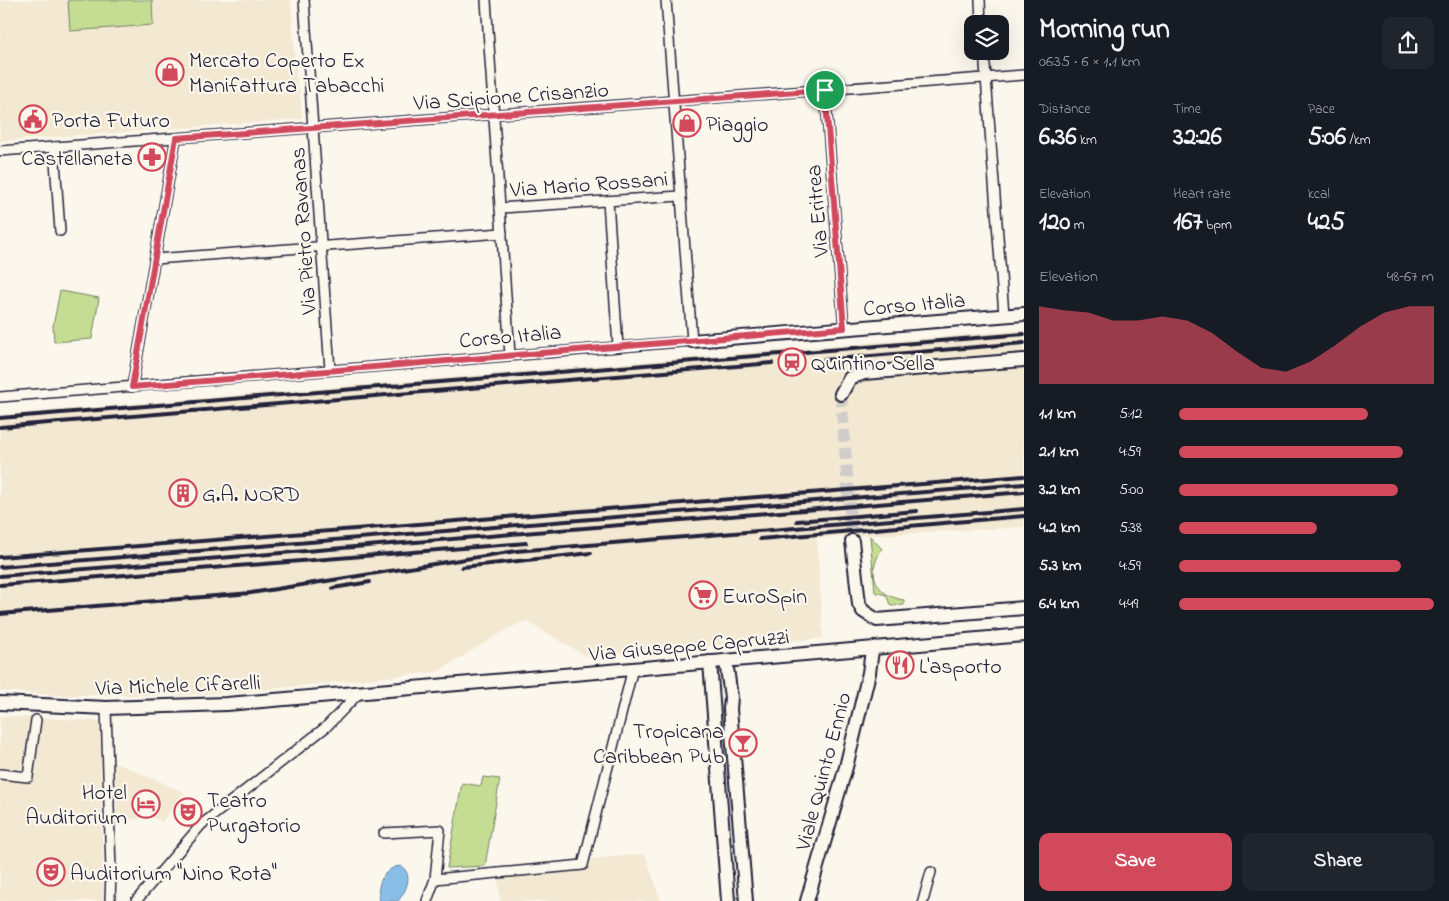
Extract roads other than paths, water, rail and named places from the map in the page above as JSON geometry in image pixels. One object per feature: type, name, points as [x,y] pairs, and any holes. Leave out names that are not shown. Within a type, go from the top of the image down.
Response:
[{"type":"main road","name":"Corso Italia","points":[[692,341],[1024,314]]},
{"type":"main road","points":[[841,394],[850,378],[864,373],[1024,360]]},
{"type":"main road","points":[[852,542],[859,604],[863,611],[877,620],[1024,608]]},
{"type":"main road","name":"Via Giuseppe Capruzzi","points":[[358,694],[633,668],[872,650],[1024,636]]},
{"type":"main road","name":"Viale Quinto Ennio","points":[[807,901],[846,767],[869,673],[872,650]]},
{"type":"main road","points":[[726,661],[731,696],[730,709],[746,901]]},
{"type":"main road","points":[[710,662],[728,901]]},
{"type":"main road","points":[[713,693],[721,689],[728,690],[731,696]]},
{"type":"main road","name":"Via Michele Cifarelli","points":[[0,703],[106,708],[204,705],[358,694]]},
{"type":"street","name":"Via Pietro Ravanas","points":[[304,0],[330,370]]},
{"type":"street","points":[[486,0],[510,355]]},
{"type":"street","points":[[666,0],[692,341]]},
{"type":"street","points":[[980,0],[981,15]]},
{"type":"street","points":[[985,60],[1004,315]]},
{"type":"street","name":"Via Scipione Crisanzio","points":[[0,151],[1024,75]]},
{"type":"street","name":"Via Eritrea","points":[[825,90],[844,328]]},
{"type":"street","points":[[132,387],[176,138]]},
{"type":"street","points":[[54,147],[60,231]]},
{"type":"street","name":"Via Mario Rossani","points":[[500,208],[680,196]]},
{"type":"street","points":[[608,201],[618,346]]},
{"type":"street","points":[[155,259],[502,233]]},
{"type":"street","name":"Corso Italia","points":[[0,397],[692,341]]},
{"type":"street","points":[[435,879],[583,865],[633,668]]},
{"type":"street","points":[[136,901],[201,825],[326,727],[358,694]]},
{"type":"street","points":[[106,708],[111,871],[110,901]]},
{"type":"street","points":[[0,774],[28,776],[36,720]]},
{"type":"street","points":[[384,832],[440,830],[435,879],[427,901]]},
{"type":"street","points":[[923,901],[932,872]]},
{"type":"water","points":[[401,866],[408,878],[404,893],[398,901],[380,901],[379,889],[382,878],[390,870]]},
{"type":"tunnel","points":[[841,394],[852,541]]},
{"type":"railway","points":[[0,418],[1024,334]]},
{"type":"railway","points":[[824,360],[1024,343]]},
{"type":"railway","points":[[0,427],[772,363]]},
{"type":"railway","points":[[0,557],[1024,476]]},
{"type":"railway","points":[[0,567],[1024,484]]},
{"type":"railway","points":[[0,576],[1024,492]]},
{"type":"railway","points":[[0,614],[251,593],[516,551],[1024,509]]},
{"type":"railway","points":[[797,521],[917,511]]},
{"type":"railway","points":[[760,539],[1024,516]]},
{"type":"railway","points":[[0,585],[526,543]]},
{"type":"railway","points":[[462,567],[591,553]]},
{"type":"railway","points":[[333,588],[370,582]]},
{"type":"place","name":"Mercato Coperto Ex Manifattura Tabacchi","points":[[170,72]]},
{"type":"place","name":"Porta Futuro","points":[[33,119]]},
{"type":"place","name":"Piaggio","points":[[687,123]]},
{"type":"place","name":"Castellaneta","points":[[152,157]]},
{"type":"place","name":"Quintino Sella","points":[[792,362]]},
{"type":"place","name":"G.A. NORD","points":[[183,493]]},
{"type":"place","name":"EuroSpin","points":[[703,595]]},
{"type":"place","name":"L'asporto","points":[[900,665]]},
{"type":"place","name":"Tropicana Caribbean Pub","points":[[743,743]]},
{"type":"place","name":"Hotel Auditorium","points":[[146,804]]},
{"type":"place","name":"Teatro Purgatorio","points":[[188,812]]},
{"type":"place","name":"Auditorium \"Nino Rota\"","points":[[51,872]]}]
